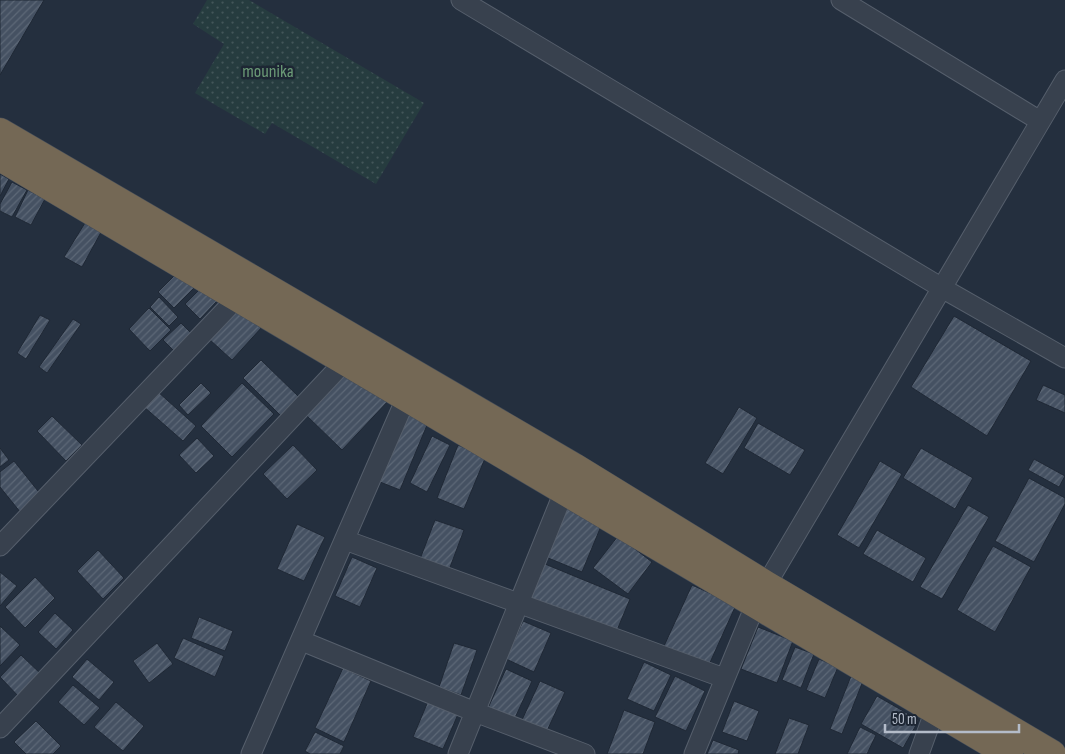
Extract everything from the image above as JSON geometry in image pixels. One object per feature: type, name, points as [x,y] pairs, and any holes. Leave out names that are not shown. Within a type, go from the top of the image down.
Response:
[{"type":"highway","points":[[0,132],[574,467],[935,710],[1009,754]]},
{"type":"highway","points":[[0,157],[564,489],[761,594],[1052,754]]},
{"type":"street","points":[[461,0],[942,288],[1065,358]]},
{"type":"street","points":[[841,0],[1040,121]]},
{"type":"street","points":[[694,754],[724,678],[761,594],[1065,80]]},
{"type":"street","points":[[0,546],[238,297]]},
{"type":"street","points":[[0,728],[346,360]]},
{"type":"street","points":[[256,753],[407,396]]},
{"type":"street","points":[[458,754],[564,489]]},
{"type":"street","points":[[345,540],[518,605],[724,678]]},
{"type":"street","points":[[302,641],[475,712],[585,754]]},
{"type":"street","points":[[919,754],[935,710]]},
{"type":"green space","name":"mounika","points":[[207,0],[249,0],[424,103],[376,184],[272,123],[265,134],[195,93],[224,44],[193,24]]},
{"type":"building","points":[[0,0],[44,0],[0,75]]},
{"type":"building","points":[[0,174],[9,179],[0,196]]},
{"type":"building","points":[[12,182],[27,190],[12,217],[0,211],[0,204]]},
{"type":"building","points":[[28,190],[45,199],[31,225],[15,217]]},
{"type":"building","points":[[88,218],[105,225],[82,267],[64,257]]},
{"type":"building","points":[[180,270],[196,286],[174,308],[158,292]]},
{"type":"building","points":[[202,287],[217,301],[200,319],[185,304]]},
{"type":"building","points":[[159,297],[178,317],[169,326],[150,307]]},
{"type":"building","points":[[240,305],[263,326],[232,360],[209,339]]},
{"type":"building","points":[[149,308],[171,330],[150,351],[129,329]]},
{"type":"building","points":[[40,315],[50,320],[26,359],[17,353]]},
{"type":"building","points":[[954,316],[1031,361],[987,436],[911,387]]},
{"type":"building","points":[[73,319],[81,324],[47,373],[39,367]]},
{"type":"building","points":[[181,323],[193,335],[176,353],[163,340]]},
{"type":"building","points":[[261,360],[299,397],[281,416],[243,378]]},
{"type":"building","points":[[343,375],[390,399],[342,450],[305,414]]},
{"type":"building","points":[[201,383],[211,393],[188,415],[179,405]]},
{"type":"building","points":[[242,383],[274,414],[232,457],[201,426]]},
{"type":"building","points":[[1043,385],[1065,395],[1065,413],[1036,400]]},
{"type":"building","points":[[157,391],[196,426],[183,441],[143,406]]},
{"type":"building","points":[[739,407],[757,418],[723,474],[705,463]]},
{"type":"building","points":[[410,410],[430,418],[400,490],[380,482]]},
{"type":"building","points":[[52,416],[82,445],[66,461],[37,431]]},
{"type":"building","points":[[758,423],[805,450],[790,475],[744,448]]},
{"type":"building","points":[[432,436],[450,445],[427,492],[410,483]]},
{"type":"building","points":[[197,438],[214,456],[196,473],[179,455]]},
{"type":"building","points":[[293,445],[317,470],[287,499],[263,474]]},
{"type":"building","points":[[458,445],[486,456],[464,509],[437,498]]},
{"type":"building","points":[[0,448],[9,460],[0,467]]},
{"type":"building","points":[[921,448],[973,478],[955,509],[903,478]]},
{"type":"building","points":[[1034,459],[1065,476],[1059,487],[1028,470]]},
{"type":"building","points":[[14,461],[42,496],[21,513],[0,487],[0,472]]},
{"type":"building","points":[[880,461],[902,474],[859,548],[837,535]]},
{"type":"building","points":[[1029,478],[1065,498],[1065,504],[1034,562],[995,541]]},
{"type":"building","points":[[564,502],[604,519],[582,572],[541,555]]},
{"type":"building","points":[[968,505],[989,517],[942,599],[920,587]]},
{"type":"building","points":[[435,520],[464,530],[449,570],[420,559]]},
{"type":"building","points":[[297,524],[325,537],[304,581],[277,569]]},
{"type":"building","points":[[877,530],[926,558],[913,582],[863,554]]},
{"type":"building","points":[[618,536],[652,562],[628,594],[593,568]]},
{"type":"building","points":[[993,546],[1031,567],[995,632],[957,610]]},
{"type":"building","points":[[98,550],[124,578],[103,599],[77,571]]},
{"type":"building","points":[[352,557],[377,568],[360,607],[335,596]]},
{"type":"building","points":[[545,564],[630,599],[615,635],[530,600]]},
{"type":"building","points":[[0,572],[17,586],[0,606]]},
{"type":"building","points":[[35,577],[55,598],[25,628],[5,607]]},
{"type":"building","points":[[692,585],[736,605],[708,667],[664,646]]},
{"type":"building","points":[[55,613],[73,630],[56,649],[38,632]]},
{"type":"building","points":[[199,617],[233,631],[225,651],[191,638]]},
{"type":"building","points":[[523,621],[551,633],[534,672],[506,659]]},
{"type":"building","points":[[0,626],[20,645],[0,666]]},
{"type":"building","points":[[758,627],[793,641],[777,683],[741,669]]},
{"type":"building","points":[[183,638],[224,656],[215,677],[174,658]]},
{"type":"building","points":[[157,643],[173,664],[149,683],[133,661]]},
{"type":"building","points":[[454,643],[477,650],[461,695],[439,687]]},
{"type":"building","points":[[795,647],[814,654],[801,688],[782,680]]},
{"type":"building","points":[[21,655],[43,676],[21,699],[0,677]]},
{"type":"building","points":[[87,659],[114,682],[99,700],[72,677]]},
{"type":"building","points":[[819,659],[838,667],[825,698],[806,690]]},
{"type":"building","points":[[644,662],[671,675],[654,711],[627,699]]},
{"type":"building","points":[[343,668],[371,681],[344,742],[315,728]]},
{"type":"building","points":[[506,669],[532,681],[514,720],[488,708]]},
{"type":"building","points":[[853,671],[865,676],[842,734],[830,729]]},
{"type":"building","points":[[675,676],[705,691],[686,731],[655,717]]},
{"type":"building","points":[[540,681],[565,692],[546,733],[521,722]]},
{"type":"building","points":[[73,685],[100,708],[84,725],[58,702]]},
{"type":"building","points":[[877,696],[919,720],[903,748],[861,724]]},
{"type":"building","points":[[429,699],[459,712],[443,749],[413,737]]},
{"type":"building","points":[[734,701],[759,711],[747,741],[722,732]]},
{"type":"building","points":[[116,702],[144,726],[123,751],[94,727]]},
{"type":"building","points":[[624,710],[655,722],[643,754],[607,754]]},
{"type":"building","points":[[789,718],[809,725],[798,754],[775,754]]},
{"type":"building","points":[[36,721],[61,746],[53,754],[26,754],[14,742]]},
{"type":"building","points":[[860,727],[876,735],[867,754],[847,754]]},
{"type":"building","points":[[315,732],[344,746],[340,754],[310,754],[305,751]]},
{"type":"building","points":[[713,740],[739,750],[738,754],[707,754]]}]
